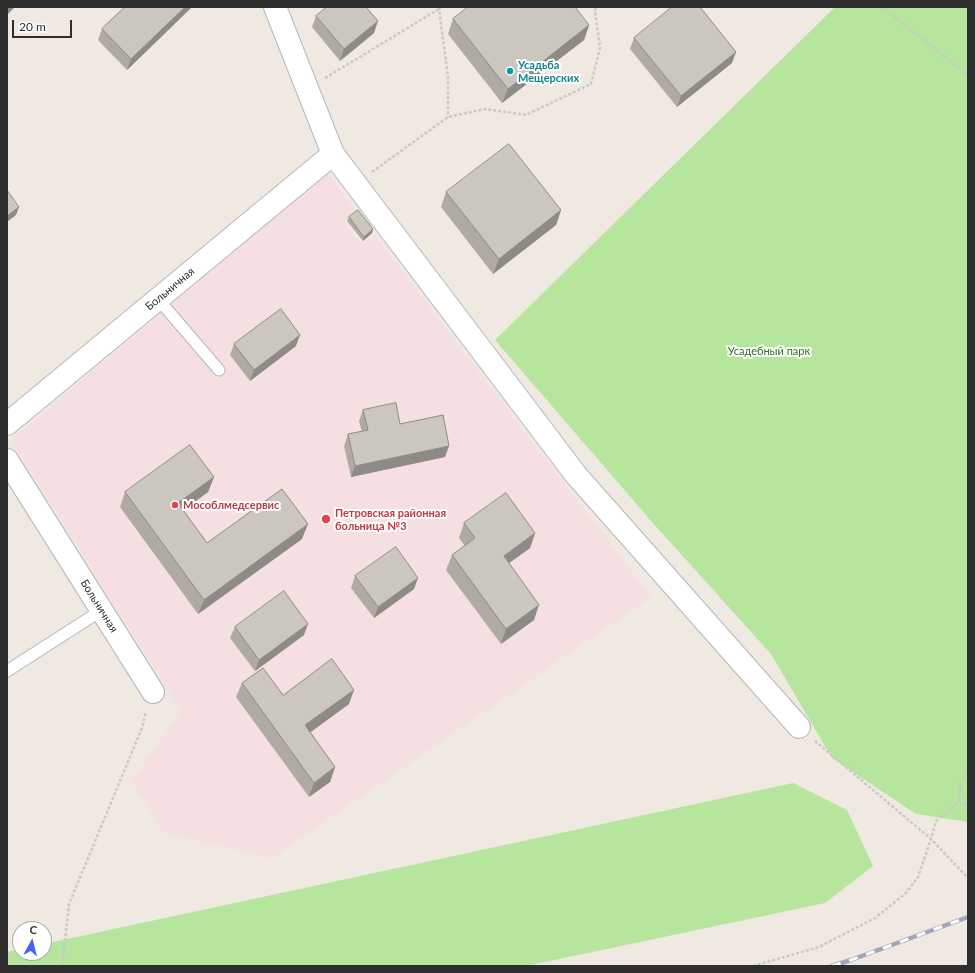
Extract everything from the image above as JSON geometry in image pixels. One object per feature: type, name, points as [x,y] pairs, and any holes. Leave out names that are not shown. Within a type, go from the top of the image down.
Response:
[{"type":"street","points":[[276,7],[333,154],[576,475],[799,727]]},
{"type":"street","name":"Больничная","points":[[7,424],[333,154]]},
{"type":"street","name":"Больничная","points":[[7,460],[153,692]]},
{"type":"lane","points":[[158,299],[219,370]]},
{"type":"lane","points":[[7,671],[102,610]]},
{"type":"path","points":[[356,184],[448,117],[485,109],[526,114],[591,84],[600,48],[595,12],[596,7]]},
{"type":"path","points":[[882,7],[968,75]]},
{"type":"path","points":[[307,89],[439,8],[448,77],[448,117]]},
{"type":"path","points":[[62,966],[68,904],[142,728],[146,710],[153,692]]},
{"type":"path","points":[[799,727],[931,839],[968,878]]},
{"type":"path","points":[[753,966],[819,947],[875,918],[905,894],[918,878],[936,821],[959,802],[961,781],[968,772]]},
{"type":"path","points":[[959,802],[968,804]]},
{"type":"shaded area","name":"Петровская районная больница №3","points":[[327,173],[357,212],[344,221],[361,244],[374,235],[651,597],[272,858],[164,833],[132,781],[181,711],[11,440]]},
{"type":"green space","name":"Усадебный парк","points":[[835,7],[968,7],[968,822],[916,814],[832,758],[771,654],[652,522],[495,340]]},
{"type":"green space","points":[[793,783],[847,810],[873,866],[825,903],[526,966],[7,966],[7,952],[12,951],[12,961],[52,961],[52,942]]},
{"type":"building","points":[[125,7],[185,7],[131,59],[102,29]]},
{"type":"building","points":[[327,7],[366,7],[378,21],[344,49],[316,16]]},
{"type":"building","name":"Усадьба Мещерских","points":[[468,7],[575,7],[589,25],[508,89],[453,19]]},
{"type":"building","points":[[672,7],[700,7],[736,52],[681,96],[634,38]]},
{"type":"building","points":[[509,144],[561,210],[499,259],[446,192]]},
{"type":"building","points":[[7,190],[19,207],[7,216]]},
{"type":"building","points":[[358,210],[373,229],[364,237],[349,217]]},
{"type":"building","points":[[281,309],[300,335],[254,370],[234,344]]},
{"type":"building","points":[[396,403],[400,424],[443,415],[449,446],[355,466],[348,434],[368,430],[363,410]]},
{"type":"building","points":[[190,445],[214,477],[178,503],[207,543],[282,489],[308,524],[204,600],[125,492]]},
{"type":"building","points":[[506,493],[535,533],[504,556],[539,605],[506,629],[452,555],[475,538],[464,523]]},
{"type":"building","points":[[396,547],[418,578],[378,607],[355,576]]},
{"type":"building","points":[[284,591],[308,624],[259,660],[235,627]]},
{"type":"building","points":[[332,659],[354,690],[305,725],[335,767],[314,783],[242,683],[263,668],[283,695]]},
{"type":"railway","points":[[832,966],[968,917]]},
{"type":"place","name":"Усадьба Мещерских","points":[[510,71]]},
{"type":"place","name":"Мособлмедсервис","points":[[175,505]]},
{"type":"place","name":"Петровская районная больница №3","points":[[326,519]]}]
